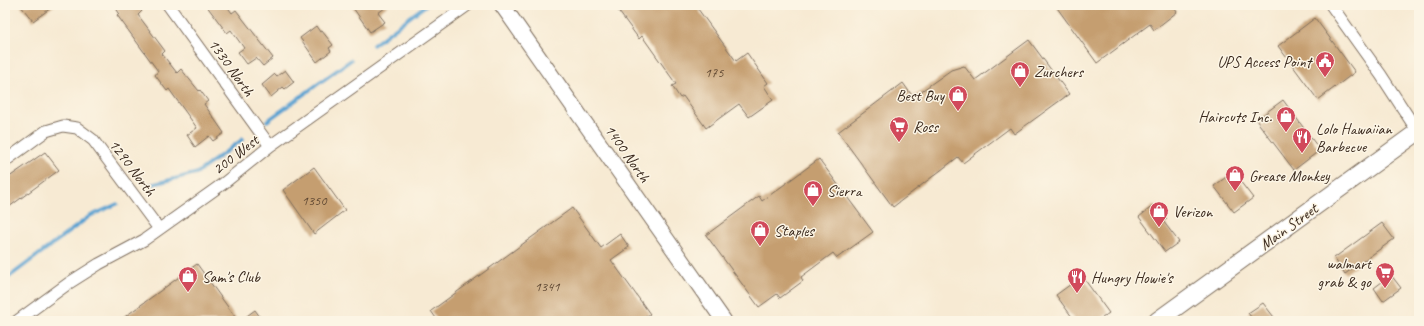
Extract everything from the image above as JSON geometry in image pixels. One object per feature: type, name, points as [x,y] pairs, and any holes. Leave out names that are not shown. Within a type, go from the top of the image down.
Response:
[{"type":"main road","name":"1400 North","points":[[502,5],[724,321]]},
{"type":"main road","name":"Main Street","points":[[1157,321],[1419,133]]},
{"type":"street","name":"1330 North","points":[[168,5],[270,146]]},
{"type":"street","name":"200 West","points":[[17,321],[69,283],[99,264],[144,240],[224,183],[270,146],[468,5]]},
{"type":"street","points":[[1331,5],[1381,75],[1419,133]]},
{"type":"street","name":"1290 North","points":[[5,161],[46,131],[63,126],[77,128],[92,140],[159,229]]},
{"type":"building","points":[[20,5],[55,5],[33,21]]},
{"type":"building","points":[[114,5],[137,5],[142,11],[138,15],[165,51],[162,54],[177,73],[181,69],[199,91],[200,90],[208,101],[204,104],[224,133],[213,141],[209,136],[195,147],[187,135],[197,128],[169,89],[167,91],[155,75],[158,71],[117,15],[119,13]]},
{"type":"building","points":[[206,5],[226,5],[232,13],[236,10],[273,58],[263,66],[256,58],[247,64],[238,52],[244,48],[231,30],[227,33]]},
{"type":"building","points":[[351,5],[389,5],[378,13],[385,22],[370,32]]},
{"type":"building","points":[[614,5],[695,5],[736,61],[747,53],[768,83],[764,86],[773,100],[749,117],[739,104],[706,128],[683,96],[680,98],[672,86],[676,84],[642,36],[639,39]]},
{"type":"building","points":[[1055,5],[1172,5],[1177,12],[1154,30],[1150,24],[1097,63]]},
{"type":"building","points":[[1315,18],[1355,72],[1318,100],[1278,46]]},
{"type":"building","points":[[316,26],[333,45],[329,48],[331,51],[317,62],[300,38]]},
{"type":"building","points":[[1029,40],[1069,94],[1014,134],[1010,128],[963,163],[958,157],[893,207],[838,132],[903,83],[913,97],[951,70],[964,66],[975,80]]},
{"type":"building","points":[[285,70],[294,82],[285,89],[283,87],[271,97],[262,85],[275,74],[277,76]]},
{"type":"building","points":[[1283,100],[1320,150],[1294,170],[1256,120]]},
{"type":"building","points":[[45,152],[59,170],[9,207],[5,202],[5,180]]},
{"type":"building","points":[[819,159],[873,232],[837,258],[833,253],[801,277],[803,281],[780,298],[777,294],[759,307],[706,235],[759,196],[762,201]]},
{"type":"building","points":[[314,167],[345,210],[314,234],[283,190]]},
{"type":"building","points":[[1233,172],[1253,198],[1234,212],[1214,186]]},
{"type":"building","points":[[1154,205],[1167,219],[1163,221],[1179,242],[1165,252],[1139,217]]},
{"type":"building","points":[[572,208],[601,248],[620,234],[629,247],[611,260],[650,314],[640,321],[438,321],[431,311]]},
{"type":"building","points":[[1382,223],[1394,239],[1345,274],[1334,258]]},
{"type":"building","name":"Sam's Club","points":[[197,264],[238,321],[119,321]]},
{"type":"building","name":"walmart grab & go","points":[[1391,275],[1401,288],[1383,301],[1374,288]]},
{"type":"building","points":[[1082,276],[1109,313],[1098,321],[1075,321],[1056,295]]},
{"type":"building","points":[[1263,303],[1277,321],[1254,321],[1248,313]]},
{"type":"building","name":"Sam's Club","points":[[255,310],[263,321],[240,321]]},
{"type":"waterway","points":[[373,45],[426,5]]},
{"type":"waterway","points":[[267,121],[351,60]]},
{"type":"waterway","points":[[150,185],[197,173],[243,139]]},
{"type":"waterway","points":[[5,280],[90,216],[117,204]]},
{"type":"place","name":"UPS Access Point","points":[[1325,78]]},
{"type":"place","name":"Zurchers","points":[[1020,88]]},
{"type":"place","name":"Best Buy","points":[[958,112]]},
{"type":"place","name":"Haircuts Inc.","points":[[1286,133]]},
{"type":"place","name":"Ross","points":[[899,143]]},
{"type":"place","name":"Lolo Hawaiian Barbecue","points":[[1302,154]]},
{"type":"place","name":"Grease Monkey","points":[[1235,192]]},
{"type":"place","name":"Sierra","points":[[813,207]]},
{"type":"place","name":"Verizon","points":[[1159,228]]},
{"type":"place","name":"Staples","points":[[760,247]]},
{"type":"place","name":"walmart grab & go","points":[[1385,289]]},
{"type":"place","name":"Sam's Club","points":[[188,293]]},
{"type":"place","name":"Hungry Howie's","points":[[1077,294]]}]
